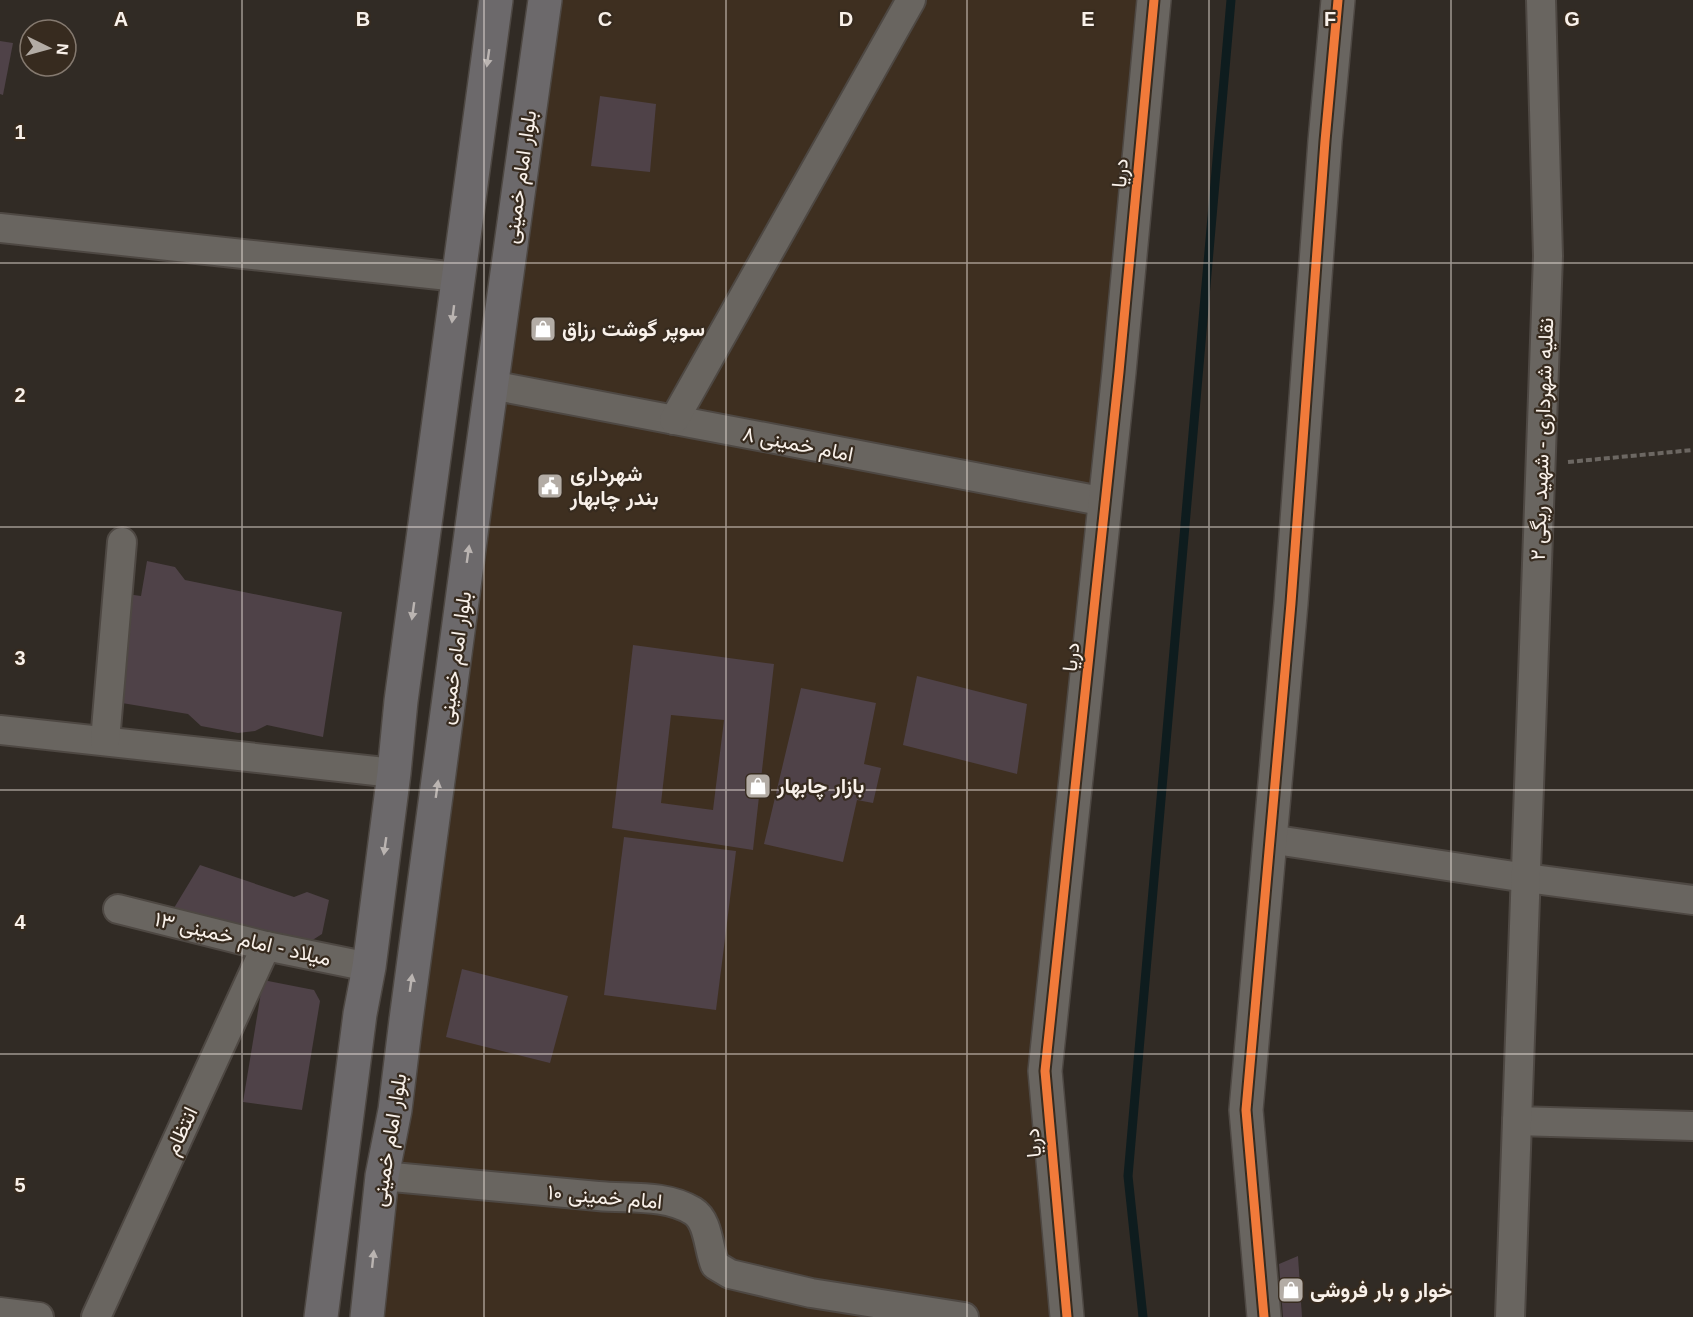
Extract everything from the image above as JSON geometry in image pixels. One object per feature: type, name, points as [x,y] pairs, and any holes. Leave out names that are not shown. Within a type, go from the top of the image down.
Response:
[{"type":"main road","name":"بلوار امام خمینی","points":[[321,1317],[360,1014],[369,967],[401,701],[496,0]]},
{"type":"main road","name":"بلوار امام خمینی","points":[[367,1317],[382,1176],[395,1110],[491,385],[545,0]]},
{"type":"main road","points":[[445,378],[491,385]]},
{"type":"main road","points":[[360,1014],[406,1020]]},
{"type":"street","points":[[674,420],[911,0]]},
{"type":"street","name":"دریا","points":[[1067,1317],[1045,1071],[1106,502],[1154,0]]},
{"type":"street","points":[[1264,1317],[1246,1110],[1291,603],[1325,141],[1338,0]]},
{"type":"street","name":"نقلیه شهرداری - شهید ریگی ۲","points":[[1510,1317],[1548,256],[1542,0]]},
{"type":"street","points":[[0,228],[458,277]]},
{"type":"street","name":"امام خمینی ۸","points":[[491,385],[1106,502]]},
{"type":"street","points":[[105,741],[122,543]]},
{"type":"street","points":[[0,730],[394,773]]},
{"type":"street","points":[[1270,839],[1526,878],[1693,900]]},
{"type":"street","name":"میلاد - امام خمینی ۱۳","points":[[118,909],[266,946],[369,967]]},
{"type":"street","name":"انتظام","points":[[96,1317],[266,946]]},
{"type":"street","points":[[1517,1121],[1693,1126]]},
{"type":"street","name":"امام خمینی ۱۰","points":[[382,1176],[614,1198],[649,1198],[672,1202],[698,1215],[716,1265],[730,1274],[811,1293],[964,1317]]},
{"type":"street","points":[[0,1312],[39,1317]]},
{"type":"path","points":[[1541,464],[1693,450]]},
{"type":"shaded area","name":"بازار چابهار","points":[[545,0],[1154,0],[1045,1071],[1069,1317],[372,1317]]},
{"type":"building","points":[[0,41],[13,43],[3,95],[0,94]]},
{"type":"building","points":[[600,96],[656,104],[650,172],[591,166]]},
{"type":"building","points":[[147,561],[175,567],[185,580],[342,612],[323,737],[267,725],[255,731],[238,733],[201,726],[188,714],[104,700],[127,594],[141,596]]},
{"type":"building","points":[[633,645],[774,664],[753,850],[612,828]],"holes":[[[671,715],[724,720],[713,810],[661,803]]]},
{"type":"building","points":[[917,676],[1027,704],[1017,774],[903,745]]},
{"type":"building","points":[[801,688],[876,703],[864,764],[881,768],[873,803],[857,800],[843,862],[764,844]]},
{"type":"building","points":[[624,837],[736,851],[716,1010],[604,995]]},
{"type":"building","points":[[200,865],[294,897],[307,892],[329,900],[322,934],[300,948],[174,908]]},
{"type":"building","points":[[462,969],[568,996],[550,1063],[446,1037]]},
{"type":"building","points":[[263,980],[314,990],[320,1001],[302,1110],[243,1102]]},
{"type":"building","name":"خوار و بار فروشی","points":[[1298,1256],[1302,1317],[1283,1317],[1279,1264]]},
{"type":"waterway","points":[[1143,1317],[1128,1176],[1231,0]]},
{"type":"cycle path","points":[[1067,1317],[1045,1071],[1119,372],[1154,0]]},
{"type":"cycle path","points":[[1264,1317],[1246,1110],[1291,603],[1325,141],[1338,0]]},
{"type":"place","name":"سوپر گوشت رزاق","points":[[543,329]]},
{"type":"place","name":"شهرداری بندر چابهار","points":[[550,486]]},
{"type":"place","name":"بازار چابهار","points":[[758,786]]},
{"type":"place","name":"خوار و بار فروشی","points":[[1291,1290]]}]
